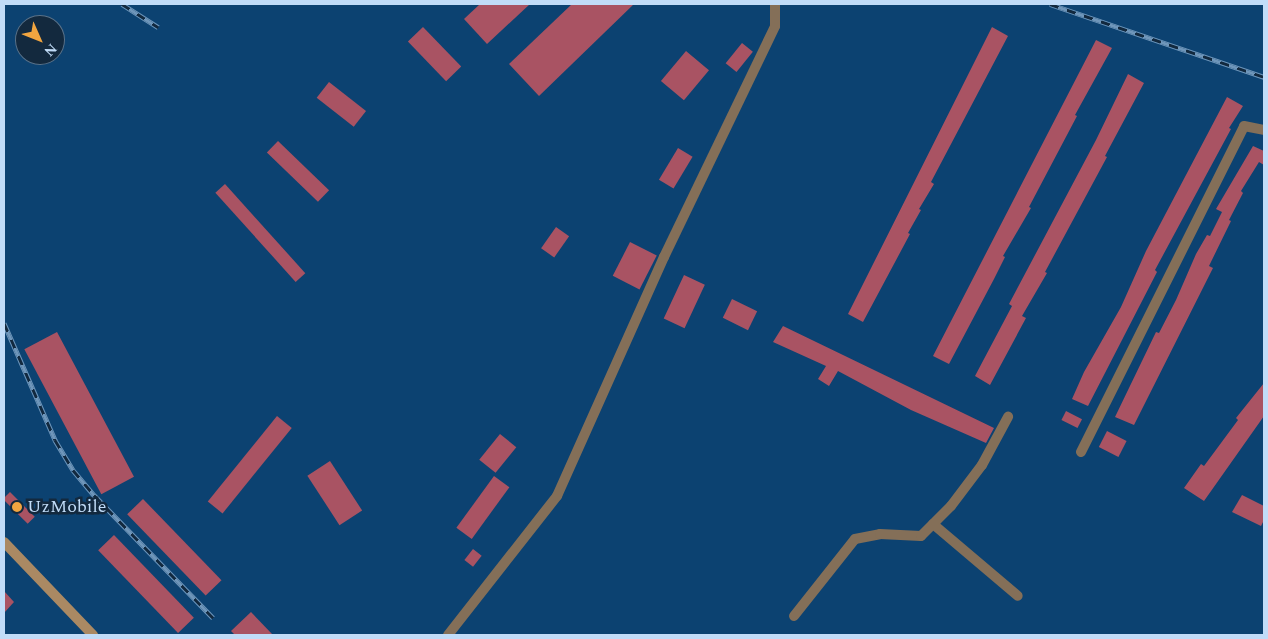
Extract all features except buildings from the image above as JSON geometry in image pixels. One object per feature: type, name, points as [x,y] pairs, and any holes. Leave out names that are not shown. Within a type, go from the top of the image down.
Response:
[{"type":"main road","points":[[4,542],[93,635]]},
{"type":"street","points":[[448,635],[557,496],[664,257],[775,26],[774,4]]},
{"type":"street","points":[[1080,452],[1244,126],[1264,130]]},
{"type":"street","points":[[794,616],[855,539],[880,534],[922,536],[951,506],[982,465],[1008,417]]},
{"type":"street","points":[[933,524],[1018,596]]},
{"type":"railway","points":[[122,4],[158,27]]},
{"type":"railway","points":[[1050,4],[1264,77]]},
{"type":"railway","points":[[4,323],[55,440],[73,470],[94,495],[213,618]]},
{"type":"place","name":"UzMobile","points":[[17,507]]}]
